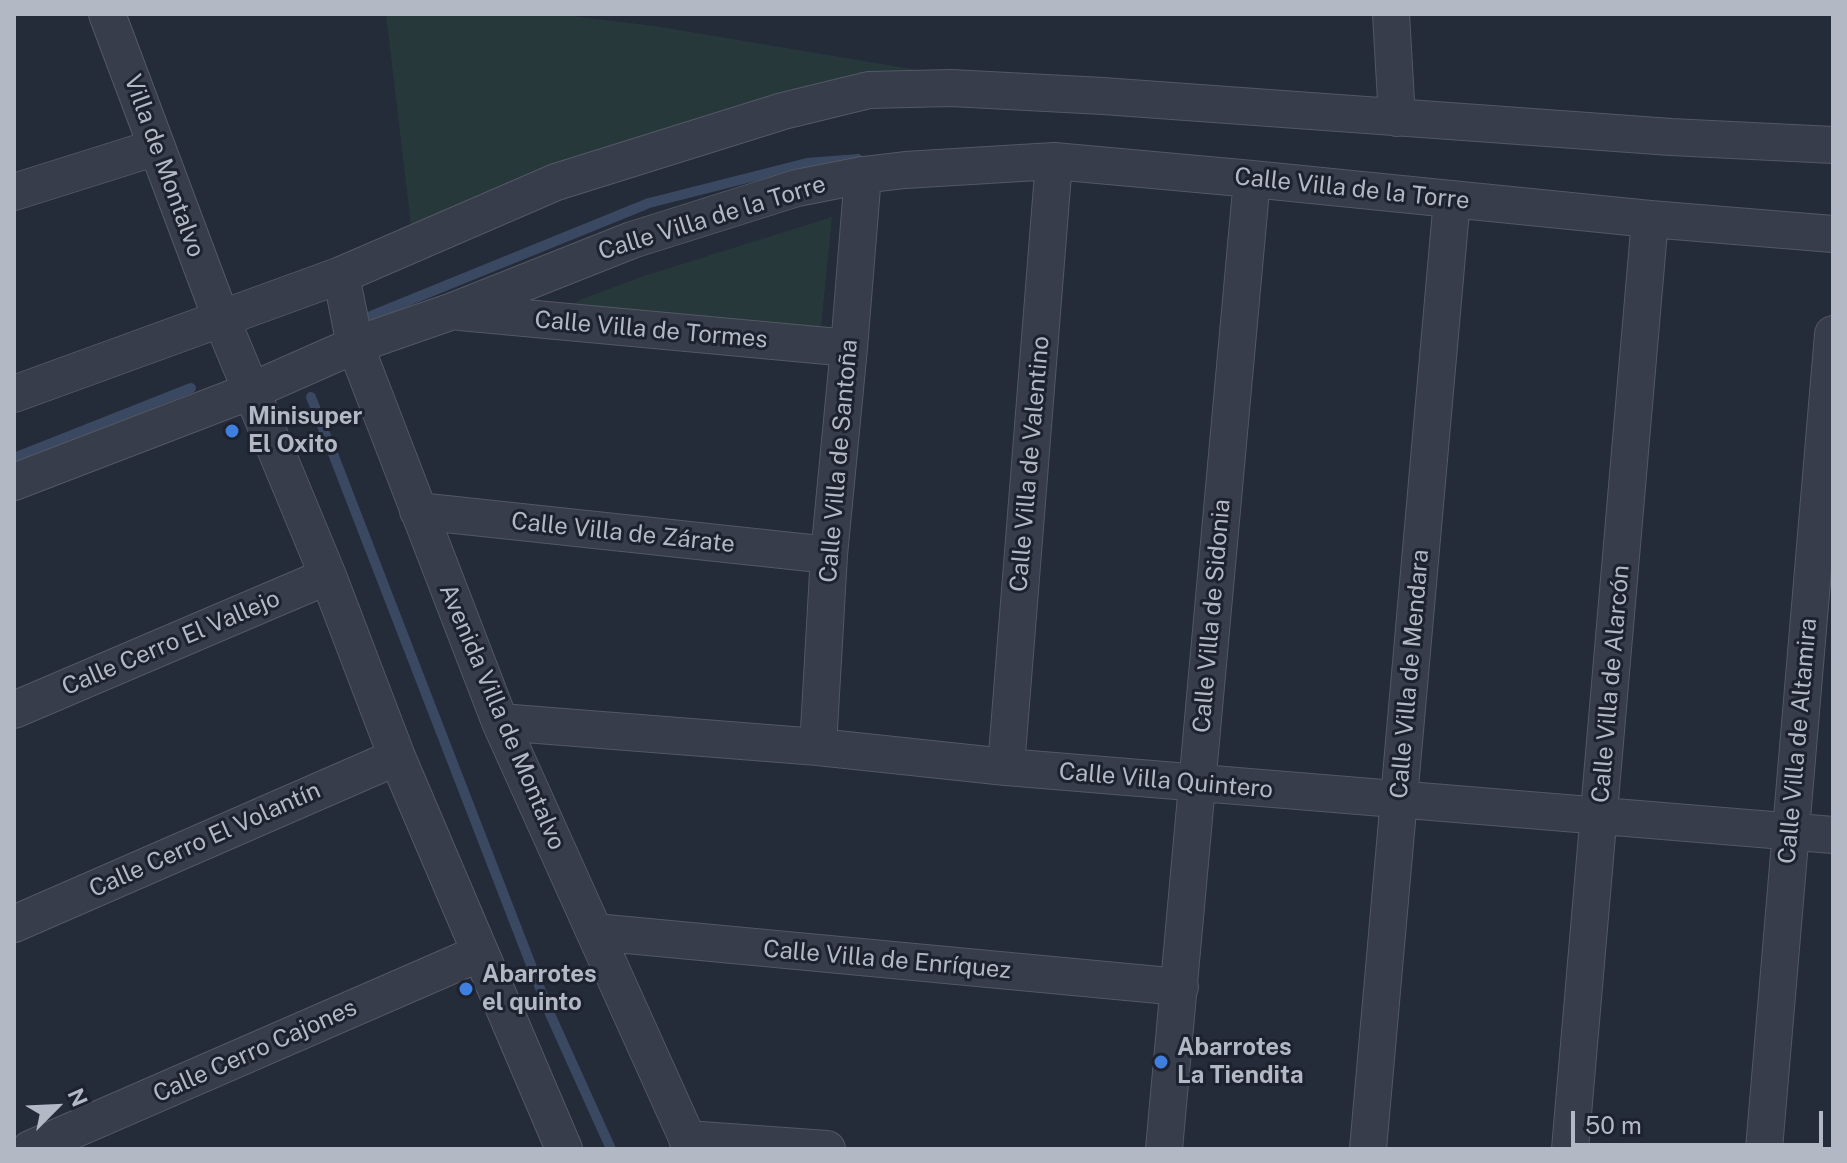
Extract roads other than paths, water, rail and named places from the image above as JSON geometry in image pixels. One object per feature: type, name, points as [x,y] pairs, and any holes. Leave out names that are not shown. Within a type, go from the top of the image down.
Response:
[{"type":"street","name":"Villa de Montalvo","points":[[107,14],[221,318]]},
{"type":"street","points":[[1391,14],[1397,118]]},
{"type":"street","points":[[14,394],[341,275],[556,182],[783,111],[869,90],[951,88],[1103,96],[1671,137],[1833,145]]},
{"type":"street","points":[[14,192],[157,147]]},
{"type":"street","name":"Calle Villa de la Torre","points":[[14,482],[251,391],[355,345],[453,311],[632,240],[797,188],[863,175],[1054,161],[1833,234]]},
{"type":"street","name":"Calle Villa de Valentino","points":[[1006,767],[1054,161]]},
{"type":"street","name":"Calle Villa de Santoña","points":[[818,747],[829,555],[863,175]]},
{"type":"street","name":"Calle Villa de Sidonia","points":[[1164,1149],[1252,179]]},
{"type":"street","name":"Calle Villa de Mendara","points":[[1368,1149],[1452,199]]},
{"type":"street","name":"Calle Villa de Alarcón","points":[[1570,1149],[1650,219]]},
{"type":"street","name":"Avenida Villa de Montalvo","points":[[341,275],[355,345],[500,722],[690,1144]]},
{"type":"street","name":"Calle Villa de Tormes","points":[[453,311],[849,348]]},
{"type":"street","points":[[221,318],[328,576],[397,757],[480,953],[552,1145]]},
{"type":"street","name":"Calle Villa de Altamira","points":[[1764,1149],[1833,334]]},
{"type":"street","name":"Calle Villa de Zárate","points":[[418,511],[829,555]]},
{"type":"street","name":"Calle Cerro El Vallejo","points":[[14,710],[328,576]]},
{"type":"street","name":"Calle Villa Quintero","points":[[500,722],[1833,835]]},
{"type":"street","name":"Calle Cerro El Volantín","points":[[14,924],[397,757]]},
{"type":"street","name":"Calle Villa de Enríquez","points":[[595,932],[1180,987]]},
{"type":"street","name":"Calle Cerro Cajones","points":[[30,1149],[480,953]]},
{"type":"street","points":[[690,1144],[827,1149]]},
{"type":"waterway","points":[[371,316],[649,203],[807,163],[858,159]]},
{"type":"waterway","points":[[14,458],[191,388]]},
{"type":"waterway","points":[[311,397],[550,1014],[611,1149]]},
{"type":"place","name":"Minisuper El Oxito","points":[[232,431]]},
{"type":"place","name":"Abarrotes el quinto","points":[[466,989]]},
{"type":"place","name":"Abarrotes La Tiendita","points":[[1161,1062]]}]
